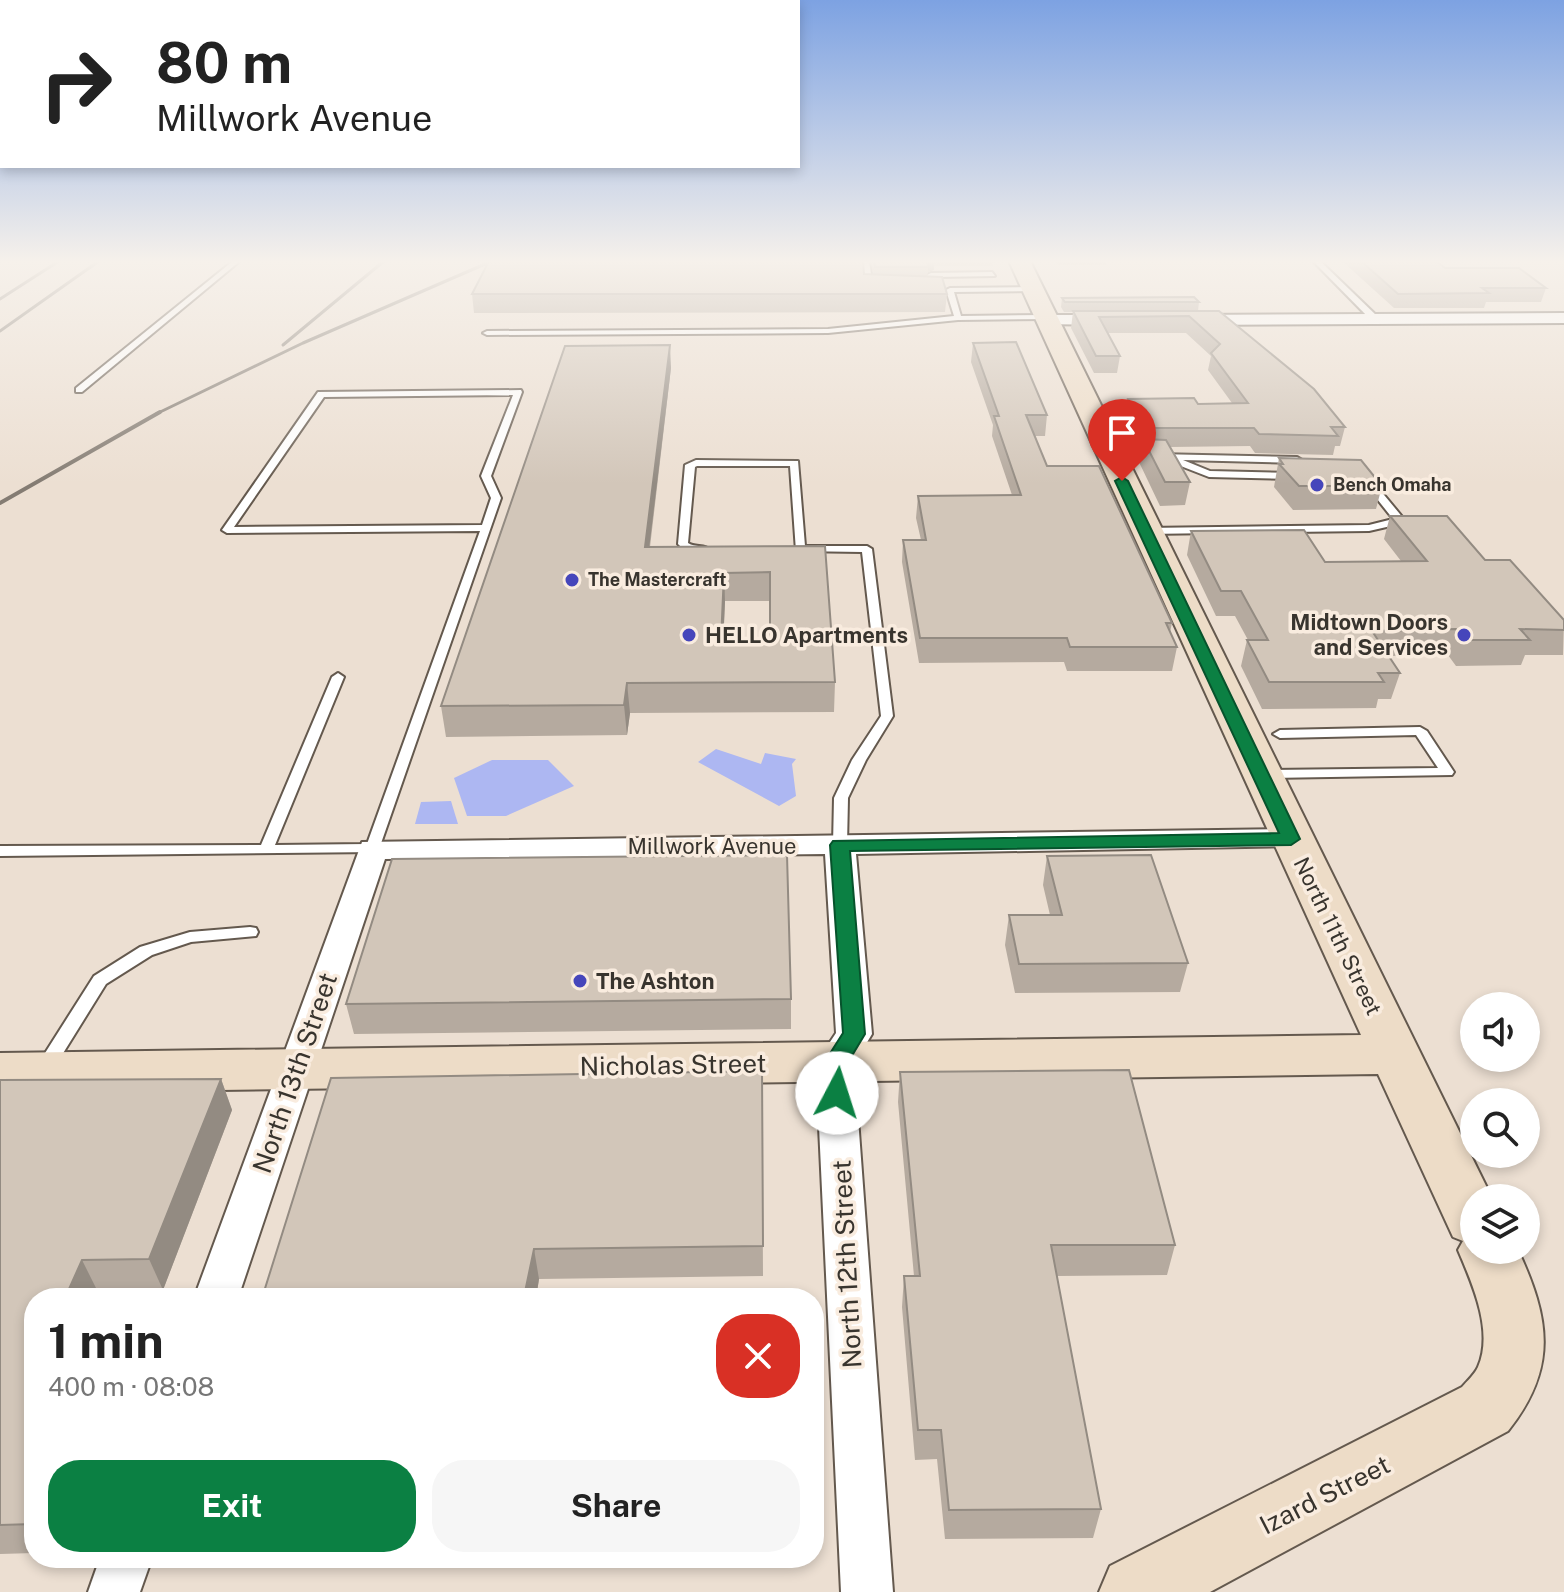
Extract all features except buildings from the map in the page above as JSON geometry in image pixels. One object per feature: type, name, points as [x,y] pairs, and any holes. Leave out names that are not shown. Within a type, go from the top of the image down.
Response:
[{"type":"street","name":"North 11th Street","points":[[1049,335],[1110,456],[1460,1191]]},
{"type":"street","name":"Millwork Avenue","points":[[373,849],[1291,839]]},
{"type":"street","points":[[835,1063],[854,1034],[840,845]]},
{"type":"street","name":"North 13th Street","points":[[220,1288],[373,849]]},
{"type":"street","name":"Nicholas Street","points":[[20,1073],[1394,1054]]},
{"type":"street","name":"North 12th Street","points":[[835,1063],[867,1592]]},
{"type":"street","name":"Izard Street","points":[[1136,1592],[1485,1409],[1505,1385],[1514,1356],[1514,1325],[1494,1264]]},
{"type":"street","points":[[114,1592],[122,1568]]},
{"type":"lane","points":[[79,390],[146,335]]},
{"type":"lane","points":[[0,851],[373,849],[486,528],[496,498],[486,476],[518,392],[321,394],[227,530],[486,528]]},
{"type":"lane","points":[[1110,456],[1306,460]]},
{"type":"lane","points":[[1166,458],[1209,474],[1302,476]]},
{"type":"lane","points":[[719,549],[691,550],[683,544],[690,465],[696,463],[795,463],[793,549],[867,549],[887,716],[859,760],[841,798],[840,845]]},
{"type":"lane","points":[[1145,531],[1369,528],[1400,521],[1365,477],[1351,472]]},
{"type":"lane","points":[[266,850],[338,677]]},
{"type":"lane","points":[[1259,774],[1447,772],[1420,731],[1280,734]]},
{"type":"lane","points":[[20,1073],[100,980],[146,951],[190,937],[250,932]]},
{"type":"shaded area","points":[[716,749],[761,764],[765,753],[796,759],[792,764],[796,796],[779,806],[698,762]]},
{"type":"shaded area","points":[[492,760],[548,760],[574,786],[506,816],[467,816],[454,778]]},
{"type":"shaded area","points":[[451,801],[458,824],[415,824],[421,802]]},
{"type":"railway","points":[[283,345],[295,335]]},
{"type":"railway","points":[[159,412],[321,335]]},
{"type":"railway","points":[[0,503],[159,412]]},
{"type":"place","name":"Bench Omaha","points":[[1317,485]]},
{"type":"place","name":"The Mastercraft","points":[[572,580]]},
{"type":"place","name":"HELLO Apartments","points":[[689,635]]},
{"type":"place","name":"Midtown Doors and Services","points":[[1464,635]]},
{"type":"place","name":"The Ashton","points":[[580,981]]},
{"type":"route","points":[[837,1093],[835,1063],[854,1034],[840,845],[1291,839],[1122,481]]}]
